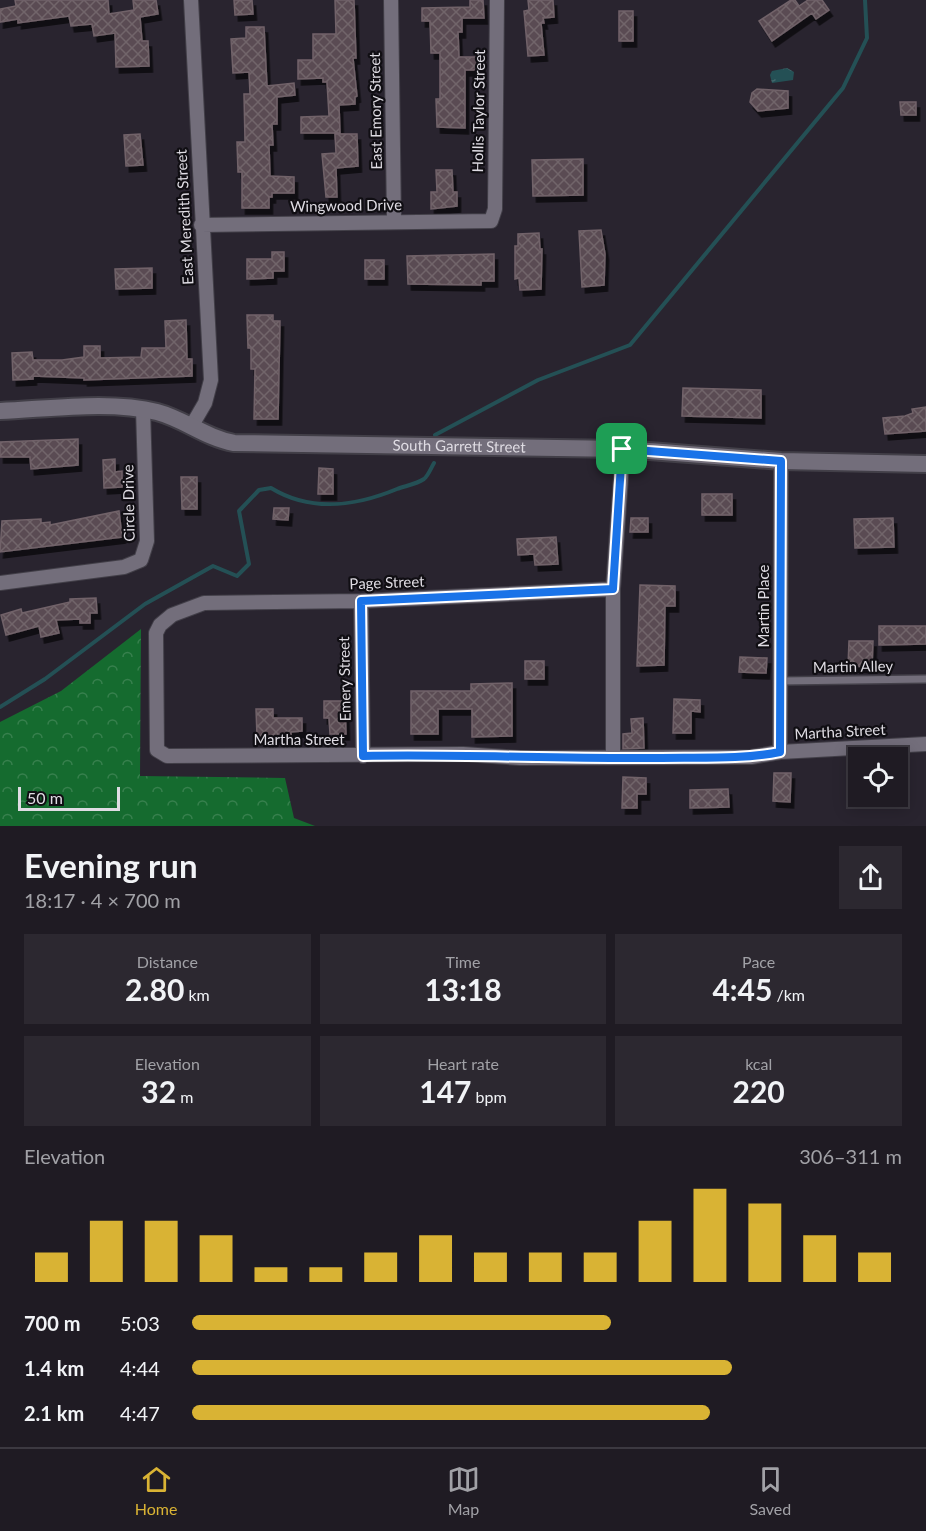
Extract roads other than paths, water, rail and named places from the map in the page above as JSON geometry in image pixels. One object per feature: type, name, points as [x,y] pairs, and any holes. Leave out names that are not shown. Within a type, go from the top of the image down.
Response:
[{"type":"street","name":"East Meredith Street","points":[[191,0],[201,225],[211,380],[205,404],[191,427]]},
{"type":"street","name":"East Emory Street","points":[[391,0],[394,221]]},
{"type":"street","name":"Hollis Taylor Street","points":[[491,221],[495,209],[497,0]]},
{"type":"street","name":"Wingwood Drive","points":[[201,225],[491,221]]},
{"type":"street","name":"South Garrett Street","points":[[0,411],[126,406],[166,414],[222,441],[241,443],[622,449],[781,461],[926,464]]},
{"type":"street","name":"Circle Drive","points":[[0,583],[124,567],[141,560],[147,541],[143,409]]},
{"type":"street","points":[[613,758],[613,589],[622,449]]},
{"type":"street","name":"Martin Place","points":[[780,752],[781,461]]},
{"type":"street","name":"Page Street","points":[[165,620],[181,610],[204,603],[361,601],[613,589]]},
{"type":"street","name":"Emery Street","points":[[361,601],[363,756]]},
{"type":"street","name":"Martha Street","points":[[165,620],[156,633],[155,641],[155,745],[162,754],[167,756],[463,754],[520,758],[751,757],[780,752],[926,744]]},
{"type":"lane","name":"Martin Alley","points":[[780,681],[926,679]]},
{"type":"water","points":[[787,68],[794,72],[793,80],[772,83],[770,75],[772,71]]},
{"type":"waterway","points":[[435,435],[538,380],[630,345],[843,88],[867,38],[865,0]]},
{"type":"waterway","points":[[0,707],[45,679],[145,604],[213,566],[237,576],[249,564],[239,511],[259,490],[271,488],[287,496],[318,504],[350,503],[366,500],[421,481],[427,476],[434,463]]}]
